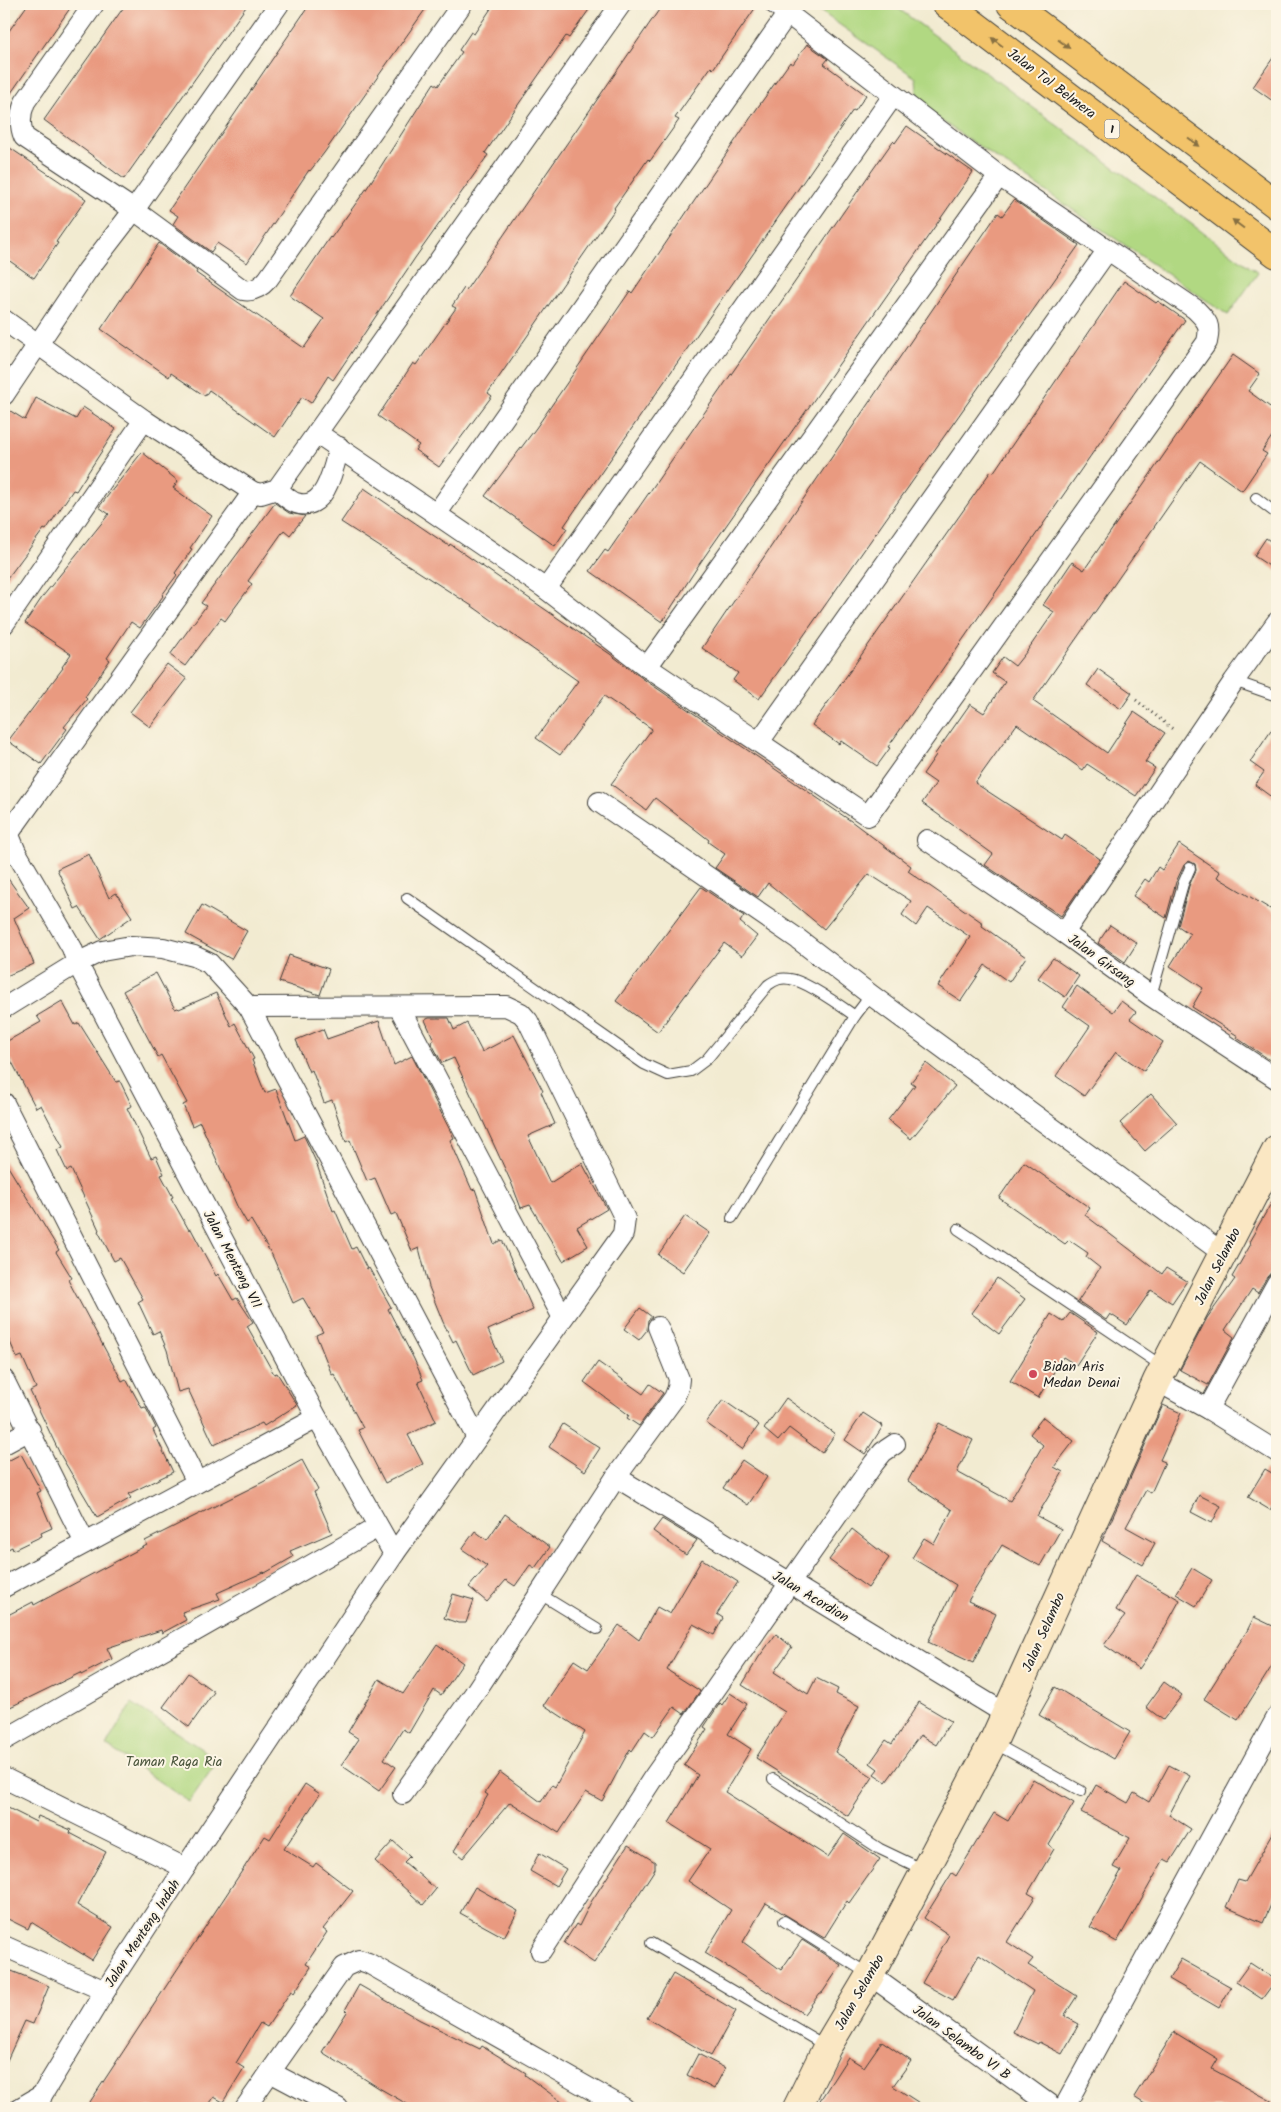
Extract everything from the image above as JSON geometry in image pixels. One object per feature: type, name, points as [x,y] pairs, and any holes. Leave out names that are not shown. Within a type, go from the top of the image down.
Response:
[{"type":"highway","name":"Jalan Tol Belmera","points":[[947,4],[1277,254]]},
{"type":"highway","points":[[1011,4],[1277,205]]},
{"type":"street","points":[[94,4],[25,102],[21,111],[21,131],[24,137],[134,210],[243,290],[249,291],[262,286],[462,4]]},
{"type":"street","points":[[4,395],[87,271],[134,210],[279,4]]},
{"type":"street","points":[[4,320],[144,420],[253,492],[261,494],[277,489],[621,4]]},
{"type":"street","points":[[318,433],[546,589],[647,667],[868,816],[1207,342],[1209,331],[1207,320],[1195,309],[1000,176],[781,9],[437,513]]},
{"type":"street","points":[[546,589],[893,96]]},
{"type":"street","points":[[647,667],[1000,176]]},
{"type":"street","points":[[759,742],[1107,250]]},
{"type":"street","points":[[4,624],[144,420]]},
{"type":"street","points":[[277,489],[294,503],[304,505],[314,501],[330,482],[339,447]]},
{"type":"street","points":[[77,963],[72,948],[10,856],[6,828],[253,492]]},
{"type":"street","points":[[1064,933],[1234,681],[1277,622]]},
{"type":"street","points":[[599,802],[798,939],[1224,1254]]},
{"type":"street","name":"Jalan Girsang","points":[[927,840],[1064,933],[1151,996],[1277,1079]]},
{"type":"street","points":[[4,1008],[77,963],[102,951],[131,946],[163,948],[194,956],[208,963],[248,1007],[477,1438]]},
{"type":"street","name":"Jalan Menteng VII","points":[[77,963],[317,1418],[394,1554]]},
{"type":"street","points":[[185,1868],[394,1554],[562,1316],[623,1234],[625,1219],[528,1021],[520,1013],[506,1006],[248,1007]]},
{"type":"street","points":[[399,1007],[562,1316]]},
{"type":"street","points":[[4,1103],[197,1482]]},
{"type":"street","name":"Jalan Selambo","points":[[797,2108],[827,2047],[870,1975],[993,1742],[1161,1374],[1277,1149]]},
{"type":"street","points":[[1208,1409],[1277,1282]]},
{"type":"street","points":[[403,1794],[474,1694],[616,1477],[674,1398],[678,1388],[677,1372],[658,1327]]},
{"type":"street","points":[[1161,1374],[1208,1409],[1277,1452]]},
{"type":"street","points":[[4,1380],[85,1544]]},
{"type":"street","points":[[4,1587],[317,1418]]},
{"type":"street","points":[[4,1444],[30,1430]]},
{"type":"street","points":[[541,1951],[653,1778],[874,1462],[883,1452],[895,1444]]},
{"type":"street","name":"Jalan Acordion","points":[[616,1477],[1006,1714]]},
{"type":"street","points":[[4,1740],[378,1527]]},
{"type":"street","points":[[1064,2108],[1277,1717]]},
{"type":"street","name":"Jalan Menteng Indah","points":[[4,1778],[185,1868],[105,1991],[40,2101],[20,2108]]},
{"type":"street","points":[[4,1946],[105,1991]]},
{"type":"street","points":[[245,2108],[344,1967],[359,1960],[368,1963],[624,2108]]},
{"type":"street","name":"Jalan Selambo VI B","points":[[870,1975],[1054,2108]]},
{"type":"street","points":[[270,2072],[338,2108]]},
{"type":"lane","points":[[1256,498],[1277,514]]},
{"type":"lane","points":[[1234,681],[1277,696]]},
{"type":"lane","points":[[1151,996],[1183,884],[1190,868]]},
{"type":"lane","points":[[407,898],[644,1064],[668,1075],[691,1071],[707,1059],[768,984],[778,979],[791,979],[831,999],[855,1016]]},
{"type":"lane","points":[[732,1218],[855,1016],[871,994]]},
{"type":"lane","points":[[958,1229],[1161,1374]]},
{"type":"lane","points":[[540,1594],[597,1629]]},
{"type":"lane","points":[[993,1742],[1081,1791]]},
{"type":"lane","points":[[773,1779],[880,1849],[925,1871]]},
{"type":"lane","points":[[784,1922],[870,1975]]},
{"type":"lane","points":[[651,1943],[827,2047]]},
{"type":"path","points":[[1136,700],[1174,730],[1184,755]]},
{"type":"green space","points":[[810,4],[892,4],[1258,273],[1228,315],[918,105],[916,78]]},
{"type":"green space","name":"Taman Raga Ria","points":[[132,1703],[218,1760],[189,1802],[106,1745]]},
{"type":"building","points":[[28,4],[73,4],[4,103],[4,38]]},
{"type":"building","points":[[126,4],[248,4],[124,179],[44,120]]},
{"type":"building","points":[[310,4],[429,4],[324,153],[309,170],[247,263],[217,243],[211,252],[173,224],[178,216],[169,210]]},
{"type":"building","points":[[494,4],[593,4],[569,38],[566,36],[520,102],[485,153],[488,155],[415,258],[333,380],[328,376],[311,403],[302,397],[275,437],[209,390],[205,396],[171,373],[169,377],[101,329],[159,243],[197,271],[196,273],[304,348],[324,319],[290,296],[330,237],[367,188],[434,83],[438,86],[462,52],[459,50],[471,32],[474,34]]},
{"type":"building","points":[[663,4],[758,4],[713,69],[711,67],[675,118],[679,120],[650,161],[648,159],[614,208],[488,393],[492,396],[439,467],[415,450],[419,445],[378,416],[413,363],[416,365],[456,308],[452,306],[464,288],[466,290]]},
{"type":"building","points":[[807,44],[828,59],[824,64],[866,95],[855,111],[853,110],[564,526],[567,528],[555,546],[485,496],[536,428],[630,291],[632,293],[790,62],[793,64]]},
{"type":"building","points":[[1277,52],[1277,104],[1253,87]]},
{"type":"building","points":[[907,126],[973,172],[700,563],[662,622],[590,571],[605,550],[608,552],[869,175],[893,141],[895,143]]},
{"type":"building","points":[[4,144],[86,199],[34,278],[4,257]]},
{"type":"building","points":[[1014,200],[1079,245],[759,699],[733,680],[738,673],[702,648],[998,213],[1002,216]]},
{"type":"building","points":[[1124,281],[1185,320],[888,747],[890,748],[877,766],[841,741],[839,744],[812,725],[991,471],[993,473]]},
{"type":"building","points":[[1233,355],[1260,374],[1248,391],[1277,412],[1277,429],[1262,451],[1267,454],[1242,491],[1200,461],[1033,701],[1107,753],[1134,712],[1165,733],[1145,762],[1155,768],[1136,796],[1087,764],[1083,770],[1017,724],[975,783],[1062,840],[1065,835],[1100,859],[1061,916],[985,865],[993,854],[922,803],[936,783],[923,774],[970,704],[984,713],[1005,682],[992,673],[1003,657],[1015,666],[1027,651],[1054,612],[1043,605],[1072,562],[1084,570]]},
{"type":"building","points":[[36,398],[76,419],[83,407],[116,429],[76,491],[73,490],[46,530],[44,529],[4,583],[4,407],[25,420]]},
{"type":"building","points":[[142,452],[178,481],[173,488],[212,516],[175,573],[177,575],[140,628],[131,622],[107,658],[110,660],[85,697],[87,699],[64,727],[67,729],[41,764],[8,741],[63,668],[71,654],[25,623],[43,596],[109,514],[99,507]]},
{"type":"building","points":[[364,488],[449,546],[450,544],[610,654],[642,678],[851,821],[911,866],[908,871],[983,923],[982,926],[1026,957],[1009,982],[985,965],[961,1001],[938,986],[970,937],[928,908],[916,926],[902,915],[911,901],[869,874],[824,929],[768,883],[758,897],[715,868],[725,854],[708,842],[709,840],[655,798],[646,810],[611,784],[652,729],[604,696],[560,755],[536,738],[578,681],[472,606],[341,522]]},
{"type":"building","points":[[275,503],[289,513],[305,516],[290,535],[284,530],[248,581],[252,584],[225,621],[221,618],[185,666],[170,655],[206,606],[201,603]]},
{"type":"building","points":[[1266,538],[1277,546],[1277,571],[1254,556]]},
{"type":"building","points":[[167,664],[187,679],[150,727],[130,712]]},
{"type":"building","points":[[1098,669],[1132,693],[1121,709],[1087,685]]},
{"type":"building","points":[[1277,722],[1277,801],[1255,785],[1264,772],[1250,762]]},
{"type":"building","points":[[1179,844],[1220,872],[1217,877],[1277,913],[1277,1049],[1270,1060],[1237,1038],[1238,1036],[1192,1007],[1203,988],[1170,966],[1190,934],[1178,926],[1189,886],[1196,870],[1195,864],[1189,861],[1184,865],[1176,882],[1166,918],[1133,896],[1145,879],[1149,882],[1158,867],[1162,870]]},
{"type":"building","points":[[89,854],[109,898],[116,893],[132,917],[100,939],[79,907],[75,909],[57,869]]},
{"type":"building","points":[[4,873],[29,908],[14,918],[34,964],[4,977]]},
{"type":"building","points":[[701,887],[744,916],[740,922],[757,936],[742,956],[724,943],[658,1032],[616,1001]]},
{"type":"building","points":[[202,905],[247,931],[231,959],[186,934]]},
{"type":"building","points":[[1110,925],[1137,943],[1125,962],[1098,943]]},
{"type":"building","points":[[289,955],[329,969],[320,995],[279,982]]},
{"type":"building","points":[[1053,958],[1079,976],[1065,997],[1038,978]]},
{"type":"building","points":[[156,973],[175,1009],[216,993],[231,1026],[235,1023],[254,1059],[252,1060],[265,1093],[276,1089],[295,1140],[304,1136],[316,1162],[333,1211],[335,1210],[352,1249],[356,1247],[367,1269],[369,1268],[391,1307],[388,1309],[423,1380],[418,1382],[436,1421],[408,1435],[423,1464],[385,1483],[358,1430],[363,1428],[334,1374],[332,1375],[316,1335],[323,1332],[303,1298],[293,1303],[272,1255],[251,1220],[247,1223],[237,1206],[200,1122],[192,1126],[183,1105],[187,1103],[161,1055],[158,1057],[123,991]]},
{"type":"building","points":[[1077,986],[1113,1012],[1121,1001],[1136,1012],[1130,1019],[1163,1042],[1144,1071],[1116,1052],[1084,1096],[1056,1076],[1090,1026],[1063,1007]]},
{"type":"building","points":[[62,1001],[75,1025],[79,1023],[116,1082],[120,1081],[132,1106],[127,1108],[151,1158],[156,1156],[164,1174],[161,1175],[173,1197],[171,1198],[189,1230],[191,1229],[216,1276],[218,1274],[233,1300],[237,1298],[253,1322],[247,1326],[274,1374],[277,1373],[297,1405],[264,1426],[262,1423],[214,1445],[188,1389],[178,1392],[167,1350],[159,1331],[153,1334],[138,1302],[143,1299],[120,1258],[114,1261],[98,1231],[71,1169],[67,1171],[57,1150],[63,1147],[41,1105],[36,1108],[4,1047],[4,1043],[41,1022],[37,1016]]},
{"type":"building","points":[[429,1018],[449,1018],[454,1030],[467,1023],[482,1052],[514,1035],[543,1091],[541,1092],[555,1124],[528,1136],[550,1183],[582,1163],[607,1209],[577,1227],[588,1246],[563,1261],[530,1205],[521,1208],[454,1058],[442,1063],[431,1042],[434,1040],[425,1020]]},
{"type":"building","points":[[379,1021],[394,1065],[412,1056],[454,1138],[450,1140],[472,1190],[475,1189],[494,1244],[502,1240],[533,1310],[488,1330],[502,1361],[473,1375],[456,1340],[453,1342],[443,1322],[429,1287],[419,1248],[412,1251],[396,1213],[391,1215],[375,1178],[367,1181],[350,1140],[346,1142],[332,1100],[324,1103],[312,1070],[309,1072],[296,1040],[323,1029],[327,1039]]},
{"type":"building","points":[[926,1063],[955,1086],[911,1139],[888,1120],[915,1085],[911,1082]]},
{"type":"building","points":[[1151,1094],[1177,1123],[1145,1151],[1120,1123]]},
{"type":"building","points":[[4,1160],[59,1250],[56,1252],[72,1278],[68,1280],[122,1381],[126,1379],[142,1408],[145,1407],[147,1410],[156,1428],[153,1430],[173,1472],[128,1494],[131,1498],[97,1517],[61,1456],[30,1391],[36,1388],[22,1356],[17,1358],[4,1328]]},
{"type":"building","points":[[1024,1162],[1090,1208],[1085,1215],[1162,1274],[1166,1268],[1187,1281],[1172,1303],[1151,1290],[1127,1325],[1110,1314],[1106,1320],[1078,1301],[1100,1268],[1086,1257],[1088,1253],[1069,1240],[1065,1244],[999,1198]]},
{"type":"building","points":[[1277,1193],[1277,1266],[1267,1277],[1258,1293],[1252,1289],[1225,1330],[1234,1337],[1208,1385],[1180,1370],[1207,1318],[1235,1279],[1232,1277],[1251,1244],[1249,1242]]},
{"type":"building","points":[[685,1216],[710,1233],[683,1272],[658,1255]]},
{"type":"building","points":[[997,1278],[1025,1299],[999,1334],[971,1313]]},
{"type":"building","points":[[640,1308],[652,1317],[648,1320],[647,1330],[639,1340],[624,1329]]},
{"type":"building","points":[[1070,1313],[1098,1332],[1076,1365],[1063,1357],[1038,1398],[1010,1381],[1051,1314],[1063,1322]]},
{"type":"building","points":[[598,1362],[643,1394],[650,1384],[663,1393],[639,1426],[627,1418],[629,1415],[584,1382]]},
{"type":"building","points":[[786,1398],[835,1434],[822,1453],[789,1428],[778,1441],[764,1429]]},
{"type":"building","points":[[723,1400],[759,1425],[742,1449],[706,1423]]},
{"type":"building","points":[[1163,1405],[1181,1413],[1160,1460],[1165,1462],[1151,1493],[1146,1490],[1126,1527],[1155,1543],[1143,1565],[1102,1541]]},
{"type":"building","points":[[863,1413],[883,1426],[865,1454],[845,1440]]},
{"type":"building","points":[[1043,1417],[1074,1441],[1054,1467],[1063,1472],[1037,1516],[1061,1529],[1040,1566],[1002,1545],[968,1601],[996,1614],[973,1663],[928,1642],[956,1585],[912,1558],[924,1538],[934,1544],[952,1510],[908,1481],[939,1423],[973,1440],[957,1472],[1010,1501],[1043,1445],[1030,1434]]},
{"type":"building","points":[[563,1424],[600,1448],[585,1471],[549,1447]]},
{"type":"building","points":[[21,1454],[41,1491],[37,1493],[52,1528],[41,1533],[42,1536],[13,1550],[12,1547],[4,1551],[4,1463]]},
{"type":"building","points":[[302,1460],[318,1490],[314,1492],[332,1533],[290,1551],[293,1557],[265,1573],[217,1593],[220,1599],[182,1612],[186,1620],[162,1633],[161,1630],[107,1648],[112,1659],[4,1710],[4,1617],[33,1602],[34,1605],[147,1545],[145,1541],[263,1482]]},
{"type":"building","points":[[742,1460],[767,1477],[748,1505],[723,1488]]},
{"type":"building","points":[[1265,1469],[1277,1476],[1277,1498],[1270,1510],[1248,1497]]},
{"type":"building","points":[[1199,1495],[1221,1506],[1212,1523],[1191,1512]]},
{"type":"building","points":[[505,1514],[550,1547],[535,1568],[530,1565],[515,1586],[506,1580],[487,1602],[469,1587],[487,1566],[462,1549],[475,1531],[487,1540]]},
{"type":"building","points":[[662,1519],[697,1540],[686,1555],[653,1531]]},
{"type":"building","points":[[852,1529],[889,1558],[868,1588],[829,1560]]},
{"type":"building","points":[[702,1559],[738,1582],[717,1614],[723,1618],[714,1635],[693,1624],[667,1670],[700,1691],[684,1714],[674,1707],[653,1737],[645,1731],[632,1751],[630,1749],[602,1801],[586,1792],[559,1833],[510,1802],[463,1858],[454,1851],[488,1795],[485,1793],[500,1772],[541,1802],[552,1785],[555,1787],[585,1732],[544,1705],[574,1660],[588,1669],[619,1625],[639,1640],[657,1607],[670,1614]]},
{"type":"building","points":[[1192,1568],[1212,1580],[1196,1606],[1176,1594]]},
{"type":"building","points":[[1136,1575],[1180,1600],[1153,1649],[1139,1669],[1104,1645],[1125,1616],[1116,1610]]},
{"type":"building","points":[[453,1594],[474,1600],[466,1623],[458,1623],[444,1618]]},
{"type":"building","points":[[1254,1617],[1277,1628],[1277,1658],[1238,1720],[1204,1699]]},
{"type":"building","points":[[776,1634],[792,1647],[774,1672],[808,1694],[816,1678],[838,1689],[836,1694],[859,1706],[835,1752],[873,1777],[848,1816],[756,1758],[785,1712],[742,1685]]},
{"type":"building","points":[[437,1644],[463,1663],[441,1695],[434,1690],[409,1733],[403,1729],[384,1759],[396,1767],[379,1791],[341,1765],[359,1739],[348,1732],[379,1679],[403,1694]]},
{"type":"building","points":[[188,1673],[214,1692],[189,1727],[163,1707]]},
{"type":"building","points":[[1164,1682],[1182,1695],[1163,1720],[1146,1707]]},
{"type":"building","points":[[1055,1687],[1130,1732],[1114,1759],[1039,1715]]},
{"type":"building","points":[[730,1693],[747,1704],[728,1734],[751,1749],[725,1792],[828,1857],[844,1834],[880,1859],[849,1903],[847,1901],[824,1938],[766,1903],[743,1942],[781,1970],[802,1940],[841,1965],[822,1993],[820,1993],[804,2014],[705,1953],[731,1910],[688,1881],[710,1849],[669,1823],[698,1775],[684,1765],[707,1729],[704,1727],[720,1703],[722,1705]]},
{"type":"building","points":[[919,1702],[951,1721],[936,1745],[920,1735],[886,1782],[874,1774],[878,1769],[870,1763],[886,1740],[892,1744]]},
{"type":"building","points":[[1169,1765],[1190,1776],[1169,1815],[1191,1829],[1170,1862],[1164,1859],[1117,1942],[1090,1927],[1121,1871],[1113,1867],[1130,1838],[1081,1812],[1096,1785],[1128,1803],[1134,1793],[1149,1802]]},
{"type":"building","points":[[1033,1779],[1074,1803],[1049,1845],[1054,1849],[1028,1893],[1035,1897],[1007,1942],[1033,1959],[1028,1965],[1077,1996],[1064,2016],[1079,2024],[1062,2054],[1039,2042],[1038,2044],[1013,2032],[1033,1991],[979,1955],[953,2000],[922,1983],[949,1935],[924,1918],[952,1873],[956,1876],[994,1813],[1008,1821]]},
{"type":"building","points":[[305,1784],[320,1794],[284,1849],[313,1867],[316,1863],[353,1891],[323,1929],[327,1932],[306,1964],[311,1967],[294,1993],[291,1991],[267,2027],[260,2023],[236,2063],[244,2068],[223,2102],[214,2097],[207,2108],[86,2108],[265,1836],[270,1839]]},
{"type":"building","points":[[4,1806],[36,1822],[38,1816],[71,1830],[70,1833],[106,1852],[77,1905],[113,1927],[92,1960],[31,1922],[28,1929],[4,1917]]},
{"type":"building","points":[[1277,1826],[1277,1891],[1263,1923],[1226,1907],[1238,1880],[1245,1882]]},
{"type":"building","points":[[393,1841],[410,1856],[404,1862],[436,1889],[423,1905],[375,1861]]},
{"type":"building","points":[[628,1845],[655,1862],[655,1869],[594,1963],[564,1943],[576,1924],[579,1926],[591,1902]]},
{"type":"building","points":[[539,1853],[566,1869],[556,1886],[530,1871]]},
{"type":"building","points":[[475,1887],[518,1911],[504,1937],[460,1913]]},
{"type":"building","points":[[1181,1959],[1231,1987],[1219,2008],[1169,1979]]},
{"type":"building","points":[[1250,1963],[1276,1980],[1262,1999],[1236,1982]]},
{"type":"building","points":[[4,1968],[49,1986],[33,2024],[25,2021],[4,2067]]},
{"type":"building","points":[[673,1974],[736,2011],[711,2056],[647,2018]]},
{"type":"building","points":[[359,1985],[420,2020],[480,2049],[482,2046],[526,2073],[525,2075],[570,2108],[414,2108],[379,2088],[322,2052],[347,2012],[345,2010]]},
{"type":"building","points":[[1174,2032],[1218,2059],[1212,2069],[1277,2104],[1277,2108],[1151,2108],[1134,2097]]},
{"type":"building","points":[[882,2041],[911,2061],[893,2086],[927,2108],[815,2108],[848,2057],[864,2067]]},
{"type":"building","points":[[698,2054],[725,2068],[714,2089],[687,2075]]},
{"type":"place","name":"Bidan Aris Medan Denai","points":[[1033,1374]]}]
